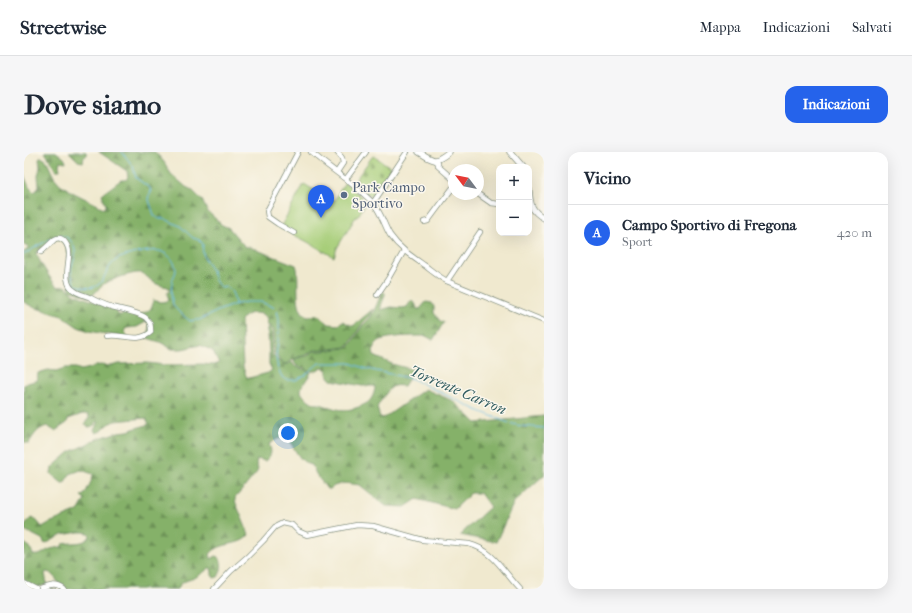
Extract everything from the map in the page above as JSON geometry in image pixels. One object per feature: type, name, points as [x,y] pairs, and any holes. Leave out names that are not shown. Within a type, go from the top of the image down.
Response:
[{"type":"main road","points":[[419,152],[431,160],[436,161],[449,152]]},
{"type":"main road","points":[[510,152],[520,164]]},
{"type":"main road","points":[[532,210],[544,218]]},
{"type":"street","points":[[294,233],[268,217],[267,211],[298,152]]},
{"type":"street","points":[[311,152],[346,179],[373,203],[390,235],[403,250],[447,281],[544,320]]},
{"type":"street","points":[[337,152],[342,158],[343,162],[337,172]]},
{"type":"street","points":[[346,179],[366,152]]},
{"type":"street","points":[[373,203],[407,152]]},
{"type":"street","points":[[436,161],[438,166],[448,175]]},
{"type":"street","points":[[424,222],[428,221],[448,194]]},
{"type":"street","points":[[484,198],[491,203],[496,204]]},
{"type":"street","points":[[447,281],[480,232]]},
{"type":"street","points":[[41,252],[55,239],[62,239],[66,242],[69,250],[68,283],[70,288],[102,304],[146,318],[151,324],[151,332],[140,338],[107,336]]},
{"type":"street","points":[[377,296],[388,279],[403,250]]},
{"type":"street","points":[[214,589],[231,571],[253,552],[275,527],[283,522],[292,524],[298,531],[307,535],[350,526],[365,525],[423,540],[475,545],[493,557],[520,589]]},
{"type":"street","points":[[24,583],[36,589]]},
{"type":"street","points":[[41,589],[55,585],[64,589]]},
{"type":"green space","points":[[45,152],[56,152],[64,158],[66,162],[60,161],[60,170],[56,170]]},
{"type":"green space","points":[[69,152],[86,152],[87,155],[84,157],[83,162],[78,161]]},
{"type":"green space","points":[[99,152],[155,152],[164,162],[171,174],[186,187],[192,190],[202,200],[207,211],[222,225],[229,228],[245,247],[249,247],[296,265],[298,301],[303,313],[308,316],[318,315],[329,324],[338,325],[342,321],[353,326],[373,309],[348,346],[314,350],[284,364],[287,364],[292,362],[296,367],[311,373],[301,390],[308,400],[315,404],[321,404],[335,409],[349,410],[367,403],[374,393],[375,386],[362,386],[332,380],[327,374],[327,370],[322,368],[309,371],[297,366],[294,360],[307,356],[314,351],[323,351],[349,347],[363,325],[371,317],[382,291],[385,293],[381,310],[391,307],[407,307],[411,301],[414,302],[417,309],[420,309],[426,302],[432,303],[434,313],[440,321],[444,322],[433,340],[426,336],[396,337],[381,340],[375,345],[373,349],[374,356],[392,364],[414,370],[404,386],[392,387],[384,396],[377,408],[380,417],[384,418],[425,389],[453,401],[476,423],[544,416],[544,475],[514,502],[496,542],[460,535],[490,507],[480,493],[471,493],[455,509],[417,499],[405,507],[386,506],[360,485],[344,483],[327,489],[316,474],[312,465],[301,459],[292,444],[285,438],[280,438],[269,444],[271,453],[265,461],[257,459],[257,472],[235,498],[249,535],[241,541],[219,547],[210,554],[211,559],[216,556],[220,560],[221,568],[218,577],[214,578],[211,568],[209,568],[198,576],[183,582],[178,589],[66,589],[60,585],[54,575],[46,572],[47,585],[35,588],[24,581],[24,543],[30,547],[33,555],[38,555],[50,549],[61,547],[63,544],[85,541],[90,536],[88,533],[84,532],[62,535],[45,544],[42,539],[24,530],[24,527],[31,518],[37,521],[42,527],[76,512],[79,510],[85,499],[81,496],[84,495],[87,490],[93,474],[81,470],[70,474],[64,483],[62,483],[51,474],[52,468],[70,452],[100,438],[149,424],[146,418],[115,421],[96,433],[94,430],[99,422],[98,421],[93,426],[88,427],[85,423],[89,418],[89,415],[83,414],[68,419],[67,423],[55,431],[47,426],[44,427],[36,433],[29,443],[24,442],[24,385],[37,380],[38,373],[48,370],[56,371],[65,368],[76,368],[81,370],[100,365],[111,366],[119,364],[148,363],[164,365],[213,365],[219,363],[213,351],[200,345],[182,349],[172,349],[160,342],[147,338],[149,323],[139,315],[151,308],[153,300],[165,302],[169,300],[167,294],[170,290],[168,287],[153,282],[144,274],[132,274],[108,282],[101,286],[90,297],[70,290],[66,245],[57,238],[36,253],[46,271],[58,287],[66,286],[69,290],[74,294],[117,310],[119,315],[122,315],[124,311],[138,315],[146,322],[137,327],[127,328],[124,331],[129,338],[89,331],[78,327],[62,316],[33,307],[24,302],[24,252],[29,248],[24,245],[24,175],[29,187],[34,192],[37,190],[39,186],[39,159],[41,157],[46,160],[54,177],[60,184],[72,192],[104,208],[106,205],[102,194],[121,180],[126,180],[128,177],[127,171]],"holes":[[[258,313],[266,317],[268,326],[271,326],[274,332],[274,353],[283,364],[280,362],[272,353],[272,334],[270,327],[268,328],[269,364],[272,370],[268,373],[249,378],[246,376],[243,367],[241,320],[246,315]]]},
{"type":"green space","points":[[374,156],[393,169],[375,195],[371,196],[354,184],[354,182]]},
{"type":"green space","points":[[345,182],[363,198],[365,204],[337,248],[334,257],[280,228],[304,184],[334,201]]},
{"type":"waterway","name":"Torrente Carron","points":[[122,152],[133,166],[136,178],[150,188],[151,193],[148,197],[154,215],[159,219],[163,218],[180,226],[193,238],[199,240],[203,244],[204,255],[215,280],[221,288],[227,287],[231,290],[235,304],[261,302],[273,307],[277,311],[279,319],[279,332],[276,357],[278,369],[282,377],[287,380],[296,380],[305,375],[319,363],[350,363],[367,369],[413,379],[479,411],[509,423],[521,426],[544,428]]},
{"type":"waterway","points":[[56,237],[66,237],[73,244],[75,256],[71,270],[75,285],[87,288],[95,287],[100,284],[108,269],[116,260],[138,253],[160,251],[171,259],[176,268],[171,288],[173,304],[179,312],[190,321],[199,320],[236,304]]},
{"type":"waterway","points":[[24,254],[53,238]]},
{"type":"place","name":"Park Campo Sportivo","points":[[344,195]]},
{"type":"place","name":"Campo Sportivo di Fregona","points":[[321,218]]}]
